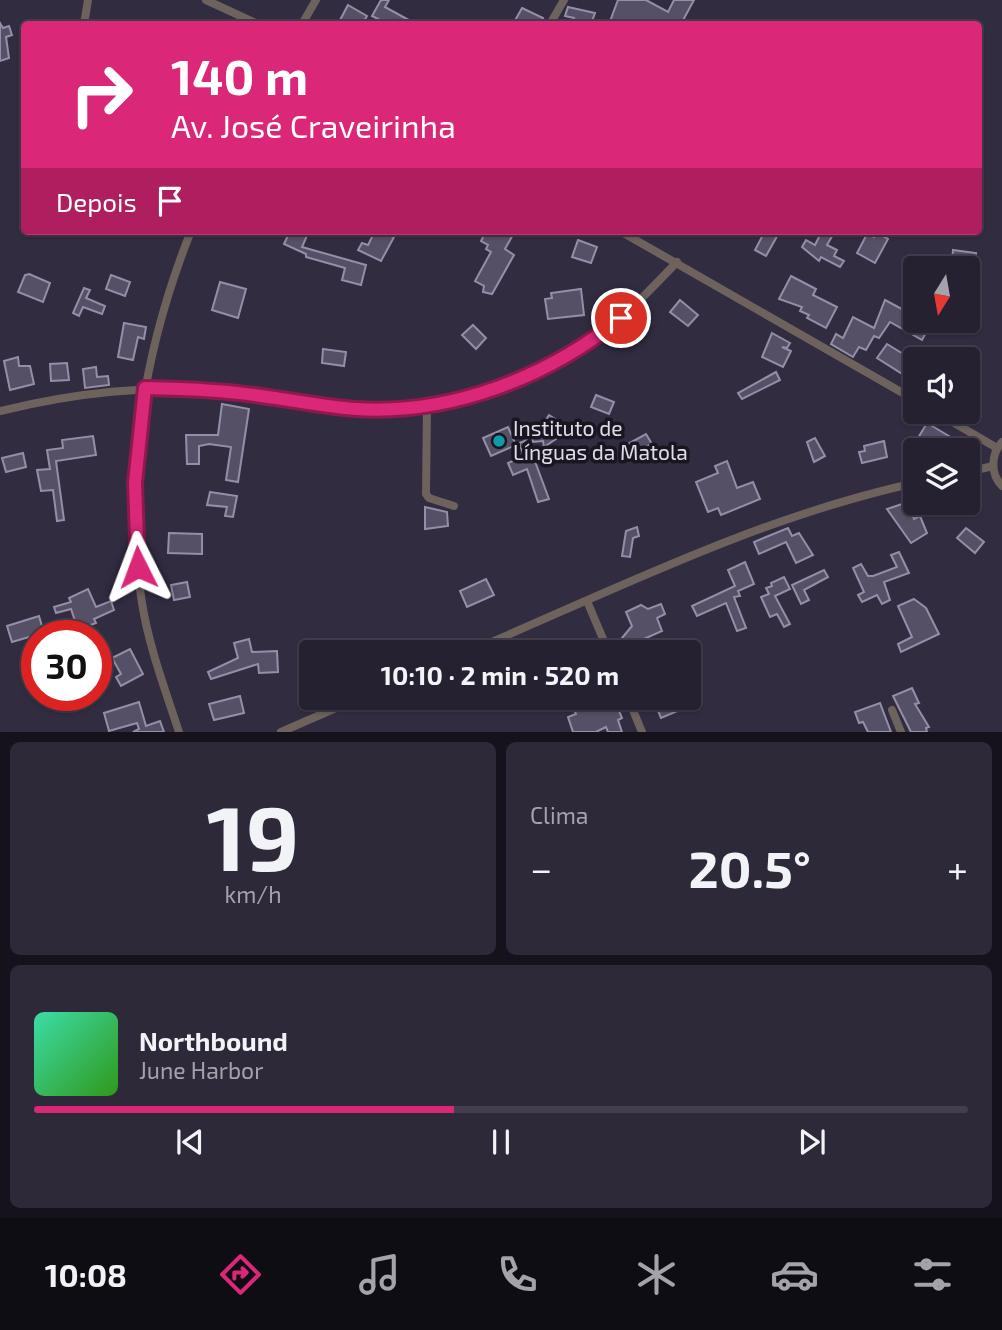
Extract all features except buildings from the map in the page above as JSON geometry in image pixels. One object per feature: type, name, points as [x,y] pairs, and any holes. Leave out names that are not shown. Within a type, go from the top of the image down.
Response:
[{"type":"street","points":[[84,21],[88,0]]},
{"type":"street","points":[[206,0],[252,21]]},
{"type":"street","points":[[304,21],[316,0]]},
{"type":"street","points":[[552,21],[564,0]]},
{"type":"street","points":[[179,732],[150,642],[142,602],[135,483],[145,388],[166,300],[190,235]]},
{"type":"street","points":[[627,235],[903,393]]},
{"type":"street","points":[[0,411],[81,394],[145,388],[225,391],[356,409],[401,410],[427,405],[501,386],[554,363],[591,342],[636,306],[677,262]]},
{"type":"street","points":[[427,405],[426,494],[429,498],[454,506]]},
{"type":"street","points":[[959,424],[1000,445],[993,466],[1002,486]]},
{"type":"street","points":[[980,469],[993,466]]},
{"type":"street","points":[[496,640],[775,526],[832,505],[903,486]]},
{"type":"street","points":[[587,601],[604,640]]},
{"type":"street","points":[[281,732],[331,710]]},
{"type":"street","points":[[633,710],[642,732]]},
{"type":"street","points":[[892,710],[901,732]]},
{"type":"place","name":"Instituto de Línguas da Matola","points":[[499,441]]},
{"type":"route","points":[[138,567],[135,483],[145,388],[225,391],[309,404],[401,410],[448,402],[501,386],[554,363],[591,342],[621,318]]}]
